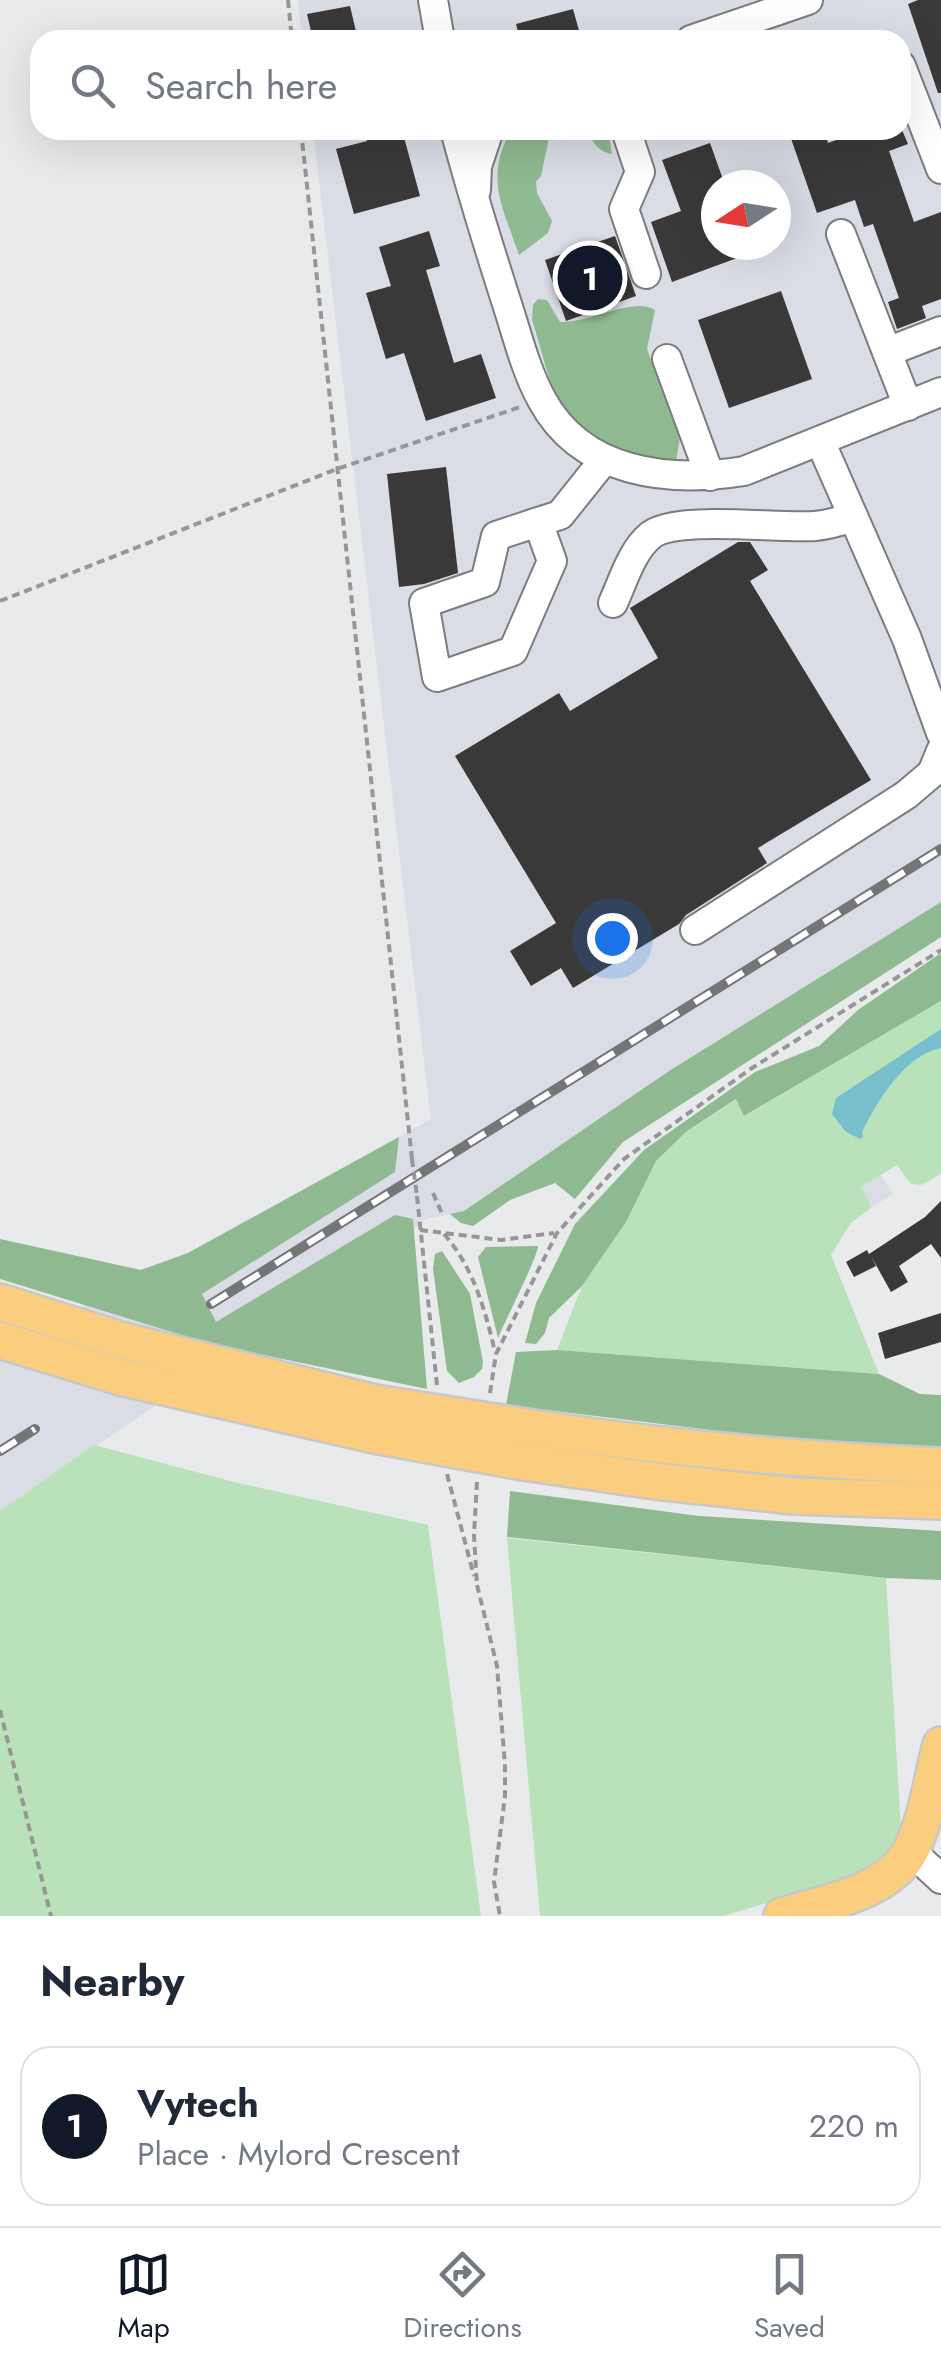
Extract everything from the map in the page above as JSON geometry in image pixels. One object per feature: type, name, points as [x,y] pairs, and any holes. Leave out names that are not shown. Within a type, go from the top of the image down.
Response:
[{"type":"main road","points":[[0,1302],[374,1419]]},
{"type":"main road","points":[[0,1340],[120,1377],[528,1445],[655,1482],[792,1496],[941,1501]]},
{"type":"main road","points":[[528,1445],[674,1449],[797,1460],[941,1466]]},
{"type":"main road","points":[[782,1916],[862,1890],[893,1872],[911,1851],[941,1745]]},
{"type":"street","points":[[434,0],[438,30]]},
{"type":"street","points":[[720,30],[808,0]]},
{"type":"street","points":[[911,92],[941,169]]},
{"type":"street","points":[[458,140],[528,370],[557,423],[577,444],[604,460],[657,474],[710,476],[744,471],[941,392]]},
{"type":"street","points":[[475,206],[477,166],[486,140]]},
{"type":"street","points":[[629,140],[640,172],[624,209],[646,274]]},
{"type":"street","points":[[841,234],[908,406]]},
{"type":"street","points":[[887,352],[941,331]]},
{"type":"street","points":[[668,359],[710,476]]},
{"type":"street","points":[[820,441],[907,638],[941,733]]},
{"type":"street","points":[[538,522],[552,561],[514,651],[437,677],[424,603],[485,582],[496,536],[538,522],[560,515],[604,460]]},
{"type":"street","points":[[613,603],[640,547],[652,533],[664,528],[818,526],[853,517]]},
{"type":"street","points":[[695,930],[906,795],[932,773],[941,751]]},
{"type":"street","points":[[911,1851],[941,1879]]},
{"type":"path","points":[[288,0],[291,30]]},
{"type":"path","points":[[303,140],[417,1196]]},
{"type":"path","points":[[0,602],[338,468],[542,400]]},
{"type":"path","points":[[490,1400],[496,1354],[557,1233],[624,1159],[752,1068],[941,950]]},
{"type":"path","points":[[434,1193],[443,1216]]},
{"type":"path","points":[[420,1230],[501,1240],[557,1233]]},
{"type":"path","points":[[444,1234],[472,1279],[496,1354]]},
{"type":"path","points":[[478,1470],[474,1536],[477,1586],[497,1666],[505,1765],[494,1882],[500,1916]]},
{"type":"path","points":[[0,1710],[51,1916]]},
{"type":"shaded area","points":[[298,0],[941,0],[941,902],[669,1071],[464,1211],[426,1219],[0,1511],[0,1359],[140,1270],[188,1253],[431,1119],[314,140],[911,140],[911,30],[301,30]]},
{"type":"shaded area","points":[[881,1175],[893,1194],[872,1207],[860,1188]]},
{"type":"green space","points":[[506,140],[549,140],[541,176],[536,182],[537,193],[552,221],[548,233],[519,255],[499,193],[497,178]]},
{"type":"green space","points":[[593,140],[610,140],[612,154],[607,153]]},
{"type":"green space","points":[[538,299],[547,300],[560,322],[635,306],[655,310],[647,349],[680,437],[676,462],[614,449],[574,424],[554,392],[532,320],[533,305]]},
{"type":"green space","points":[[941,902],[941,937],[623,1142],[575,1199],[555,1183],[510,1200],[473,1226],[450,1214],[464,1211],[669,1071]]},
{"type":"green space","points":[[941,953],[941,1001],[744,1116],[736,1099],[687,1131],[656,1161],[626,1222],[582,1286],[549,1318],[545,1333],[536,1344],[525,1343],[536,1303],[575,1224],[644,1150],[755,1072],[819,1046],[858,1010]]},
{"type":"green space","points":[[941,1001],[941,1174],[921,1185],[911,1184],[897,1165],[861,1187],[872,1207],[851,1223],[831,1255],[879,1374],[557,1350],[582,1286],[626,1222],[656,1161],[687,1131],[737,1099],[745,1116]]},
{"type":"green space","points":[[399,1137],[395,1172],[202,1294],[216,1322],[395,1215],[413,1219],[427,1389],[211,1344],[0,1279],[0,1239],[141,1270],[188,1253]]},
{"type":"green space","points":[[538,1246],[498,1338],[478,1257],[486,1247]]},
{"type":"green space","points":[[442,1251],[470,1294],[483,1362],[474,1377],[459,1383],[447,1371],[433,1269],[435,1254]]},
{"type":"green space","points":[[557,1350],[879,1374],[920,1394],[941,1395],[941,1447],[785,1439],[506,1405],[516,1352]]},
{"type":"green space","points":[[94,1445],[234,1482],[428,1525],[481,1916],[0,1916],[0,1511]]},
{"type":"green space","points":[[510,1491],[699,1516],[941,1531],[941,1580],[886,1578],[507,1537]]},
{"type":"green space","points":[[507,1538],[886,1578],[901,1830],[884,1859],[861,1874],[724,1916],[540,1916]]},
{"type":"water","points":[[941,1029],[941,1048],[915,1060],[894,1081],[868,1120],[863,1137],[846,1132],[832,1114],[836,1098]]},
{"type":"building","points":[[941,0],[941,93],[908,4]]},
{"type":"building","points":[[350,6],[356,30],[311,30],[307,14]]},
{"type":"building","points":[[573,9],[579,30],[518,30],[516,24]]},
{"type":"building","points":[[405,140],[420,196],[354,214],[336,149],[367,141]]},
{"type":"building","points":[[791,140],[906,140],[908,144],[889,151],[914,222],[941,212],[941,299],[922,306],[926,318],[897,329],[888,302],[899,298],[873,224],[864,227],[855,200],[817,213]]},
{"type":"building","points":[[710,143],[720,170],[701,170],[701,260],[732,260],[672,282],[651,222],[681,211],[662,160]]},
{"type":"building","points":[[429,231],[440,266],[426,270],[454,363],[481,354],[496,398],[426,421],[404,353],[386,359],[366,293],[391,286],[379,247]]},
{"type":"building","points":[[615,236],[636,296],[566,321],[545,260]]},
{"type":"building","points":[[781,291],[812,379],[729,408],[698,320]]},
{"type":"building","points":[[446,467],[458,573],[399,587],[387,474]]},
{"type":"building","points":[[738,542],[750,542],[768,570],[750,581],[871,780],[758,848],[767,863],[686,915],[679,924],[573,988],[561,968],[531,986],[510,951],[556,923],[455,756],[559,693],[570,711],[658,658],[630,608]]},
{"type":"building","points":[[941,1201],[941,1258],[931,1244],[899,1266],[908,1282],[891,1292],[871,1256],[876,1266],[854,1277],[846,1262],[867,1250],[869,1254],[925,1217]]},
{"type":"building","points":[[941,1313],[941,1342],[885,1359],[878,1333]]},
{"type":"railway","points":[[211,1304],[941,849]]},
{"type":"railway","points":[[0,1451],[35,1429]]},
{"type":"place","name":"Vytech","points":[[590,278]]}]
